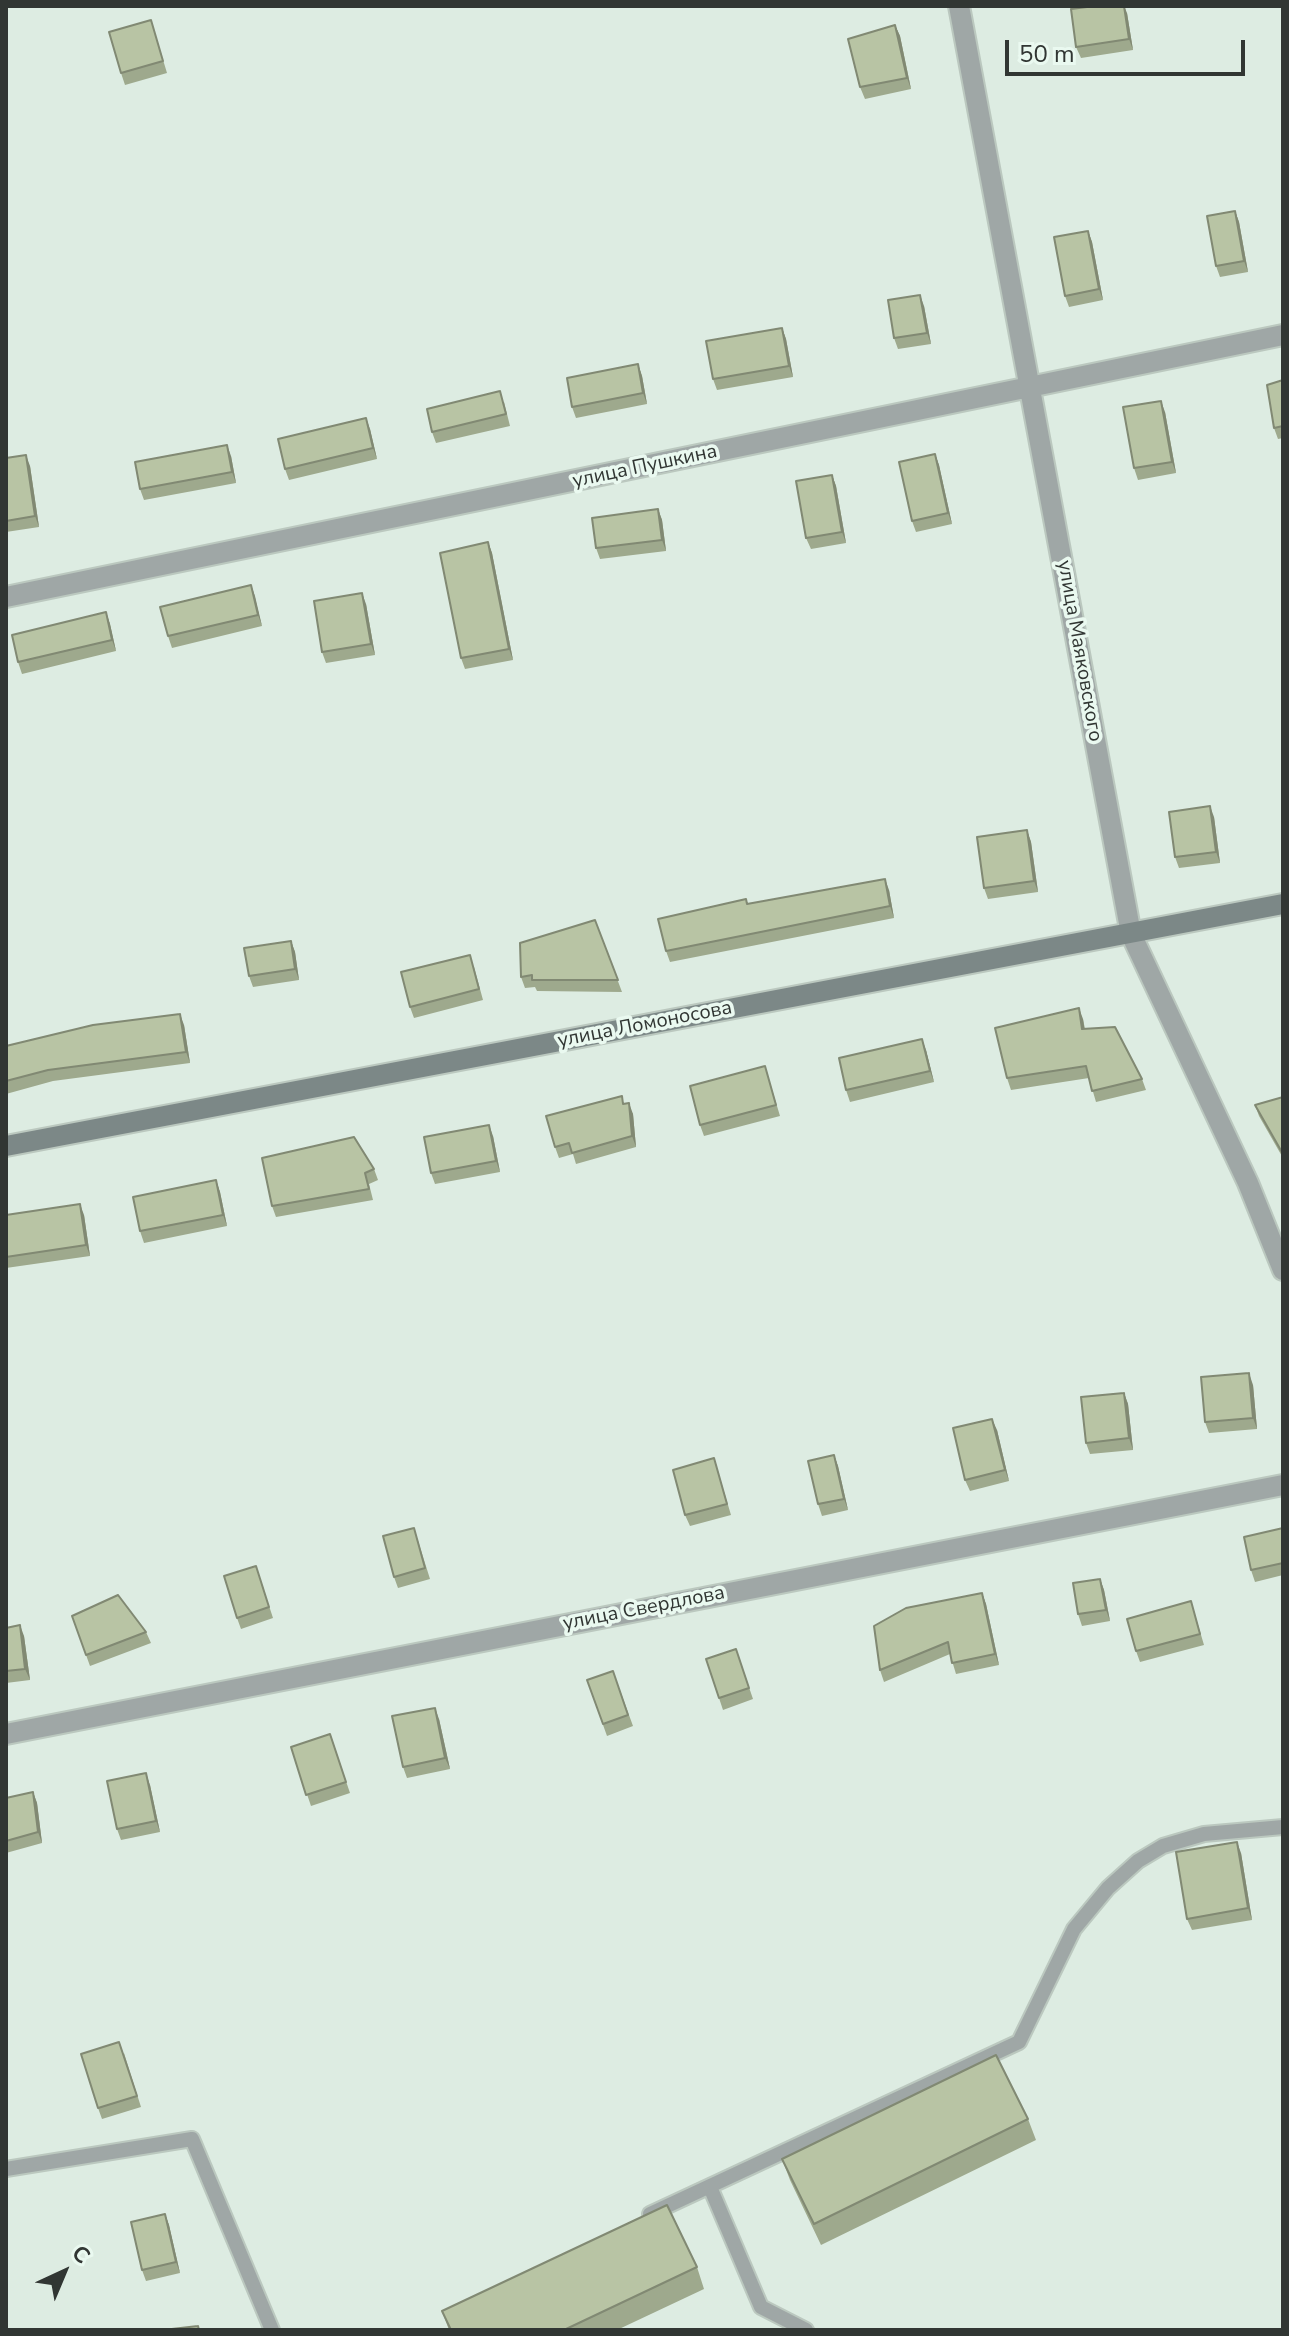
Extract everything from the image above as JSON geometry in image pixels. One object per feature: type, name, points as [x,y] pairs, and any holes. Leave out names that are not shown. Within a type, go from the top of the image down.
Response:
[{"type":"street","name":"улица Маяковского","points":[[959,6],[1131,934],[1248,1183],[1283,1270]]},
{"type":"street","name":"улица Пушкина","points":[[6,597],[1283,335]]},
{"type":"street","name":"улица Ломоносова","points":[[6,1146],[1283,904]]},
{"type":"street","name":"улица Свердлова","points":[[6,1734],[1283,1485]]},
{"type":"lane","points":[[632,2223],[1019,2042],[1074,1929],[1108,1888],[1138,1861],[1163,1846],[1204,1834],[1283,1827]]},
{"type":"lane","points":[[6,2169],[192,2139],[272,2330]]},
{"type":"lane","points":[[710,2187],[761,2307],[806,2330]]},
{"type":"building","points":[[1124,6],[1129,39],[1076,47],[1071,9]]},
{"type":"building","points":[[151,20],[163,61],[121,73],[109,32]]},
{"type":"building","points":[[895,25],[907,78],[860,87],[848,39]]},
{"type":"building","points":[[1235,211],[1244,261],[1216,266],[1207,216]]},
{"type":"building","points":[[1088,231],[1099,289],[1065,296],[1054,237]]},
{"type":"building","points":[[920,295],[927,333],[894,338],[888,300]]},
{"type":"building","points":[[782,328],[789,366],[713,379],[706,341]]},
{"type":"building","points":[[638,364],[643,393],[572,407],[567,378]]},
{"type":"building","points":[[1283,380],[1283,426],[1274,428],[1267,385]]},
{"type":"building","points":[[500,391],[506,414],[432,432],[427,409]]},
{"type":"building","points":[[1161,401],[1172,462],[1134,468],[1123,407]]},
{"type":"building","points":[[366,418],[373,448],[285,469],[278,439]]},
{"type":"building","points":[[227,445],[232,472],[140,489],[135,462]]},
{"type":"building","points":[[935,454],[948,513],[912,521],[899,462]]},
{"type":"building","points":[[26,455],[35,516],[6,521],[6,458]]},
{"type":"building","points":[[832,475],[842,532],[806,538],[796,481]]},
{"type":"building","points":[[658,509],[662,540],[596,548],[592,518]]},
{"type":"building","points":[[488,542],[509,649],[461,658],[440,553]]},
{"type":"building","points":[[251,585],[258,615],[168,636],[160,607]]},
{"type":"building","points":[[362,593],[371,644],[322,652],[314,601]]},
{"type":"building","points":[[106,612],[112,640],[18,662],[12,635]]},
{"type":"building","points":[[1210,806],[1216,852],[1175,857],[1169,812]]},
{"type":"building","points":[[1027,830],[1034,881],[984,888],[977,837]]},
{"type":"building","points":[[885,879],[890,906],[666,951],[658,919],[746,899],[747,904]]},
{"type":"building","points":[[595,920],[618,980],[532,980],[532,975],[521,977],[520,943]]},
{"type":"building","points":[[291,941],[295,969],[249,976],[244,948]]},
{"type":"building","points":[[470,955],[479,989],[410,1007],[401,972]]},
{"type":"building","points":[[1079,1008],[1082,1029],[1115,1027],[1142,1079],[1092,1091],[1086,1066],[1007,1078],[995,1028]]},
{"type":"building","points":[[180,1014],[186,1052],[48,1070],[6,1081],[6,1046],[93,1025]]},
{"type":"building","points":[[922,1039],[930,1071],[846,1090],[839,1058]]},
{"type":"building","points":[[765,1066],[776,1105],[700,1125],[690,1086]]},
{"type":"building","points":[[622,1096],[623,1104],[629,1103],[632,1136],[572,1153],[569,1143],[555,1147],[546,1116]]},
{"type":"building","points":[[1283,1097],[1283,1154],[1255,1105]]},
{"type":"building","points":[[489,1125],[496,1161],[431,1173],[424,1137]]},
{"type":"building","points":[[354,1137],[374,1169],[365,1173],[369,1189],[272,1206],[262,1158]]},
{"type":"building","points":[[216,1180],[223,1215],[140,1231],[133,1197]]},
{"type":"building","points":[[80,1204],[86,1245],[6,1257],[6,1215]]},
{"type":"building","points":[[1249,1373],[1253,1418],[1205,1422],[1201,1377]]},
{"type":"building","points":[[1124,1393],[1129,1438],[1086,1443],[1081,1397]]},
{"type":"building","points":[[992,1419],[1005,1470],[965,1480],[953,1428]]},
{"type":"building","points":[[834,1455],[844,1499],[818,1504],[808,1461]]},
{"type":"building","points":[[714,1458],[727,1504],[685,1515],[673,1470]]},
{"type":"building","points":[[414,1528],[425,1568],[394,1577],[383,1536]]},
{"type":"building","points":[[1283,1528],[1283,1563],[1251,1570],[1244,1537]]},
{"type":"building","points":[[256,1566],[269,1607],[237,1618],[224,1576]]},
{"type":"building","points":[[1100,1579],[1106,1610],[1078,1614],[1073,1583]]},
{"type":"building","points":[[982,1593],[995,1654],[952,1663],[948,1642],[880,1670],[874,1626],[906,1608]]},
{"type":"building","points":[[118,1595],[146,1632],[86,1655],[72,1616]]},
{"type":"building","points":[[1191,1601],[1200,1634],[1136,1651],[1127,1619]]},
{"type":"building","points":[[20,1625],[25,1669],[6,1671],[6,1628]]},
{"type":"building","points":[[736,1649],[749,1688],[719,1698],[706,1659]]},
{"type":"building","points":[[613,1671],[628,1715],[603,1724],[587,1680]]},
{"type":"building","points":[[435,1708],[445,1758],[403,1767],[392,1716]]},
{"type":"building","points":[[330,1734],[346,1782],[306,1795],[291,1747]]},
{"type":"building","points":[[146,1773],[156,1821],[117,1829],[107,1781]]},
{"type":"building","points":[[33,1792],[38,1832],[6,1841],[6,1798]]},
{"type":"building","points":[[1237,1842],[1248,1908],[1187,1919],[1176,1852]]},
{"type":"building","points":[[119,2042],[137,2096],[98,2108],[81,2054]]},
{"type":"building","points":[[996,2055],[1028,2119],[814,2224],[782,2159]]},
{"type":"building","points":[[667,2205],[697,2267],[564,2330],[451,2330],[442,2311]]},
{"type":"building","points":[[165,2214],[176,2262],[142,2270],[131,2222]]},
{"type":"building","points":[[198,2326],[199,2330],[163,2330]]}]
